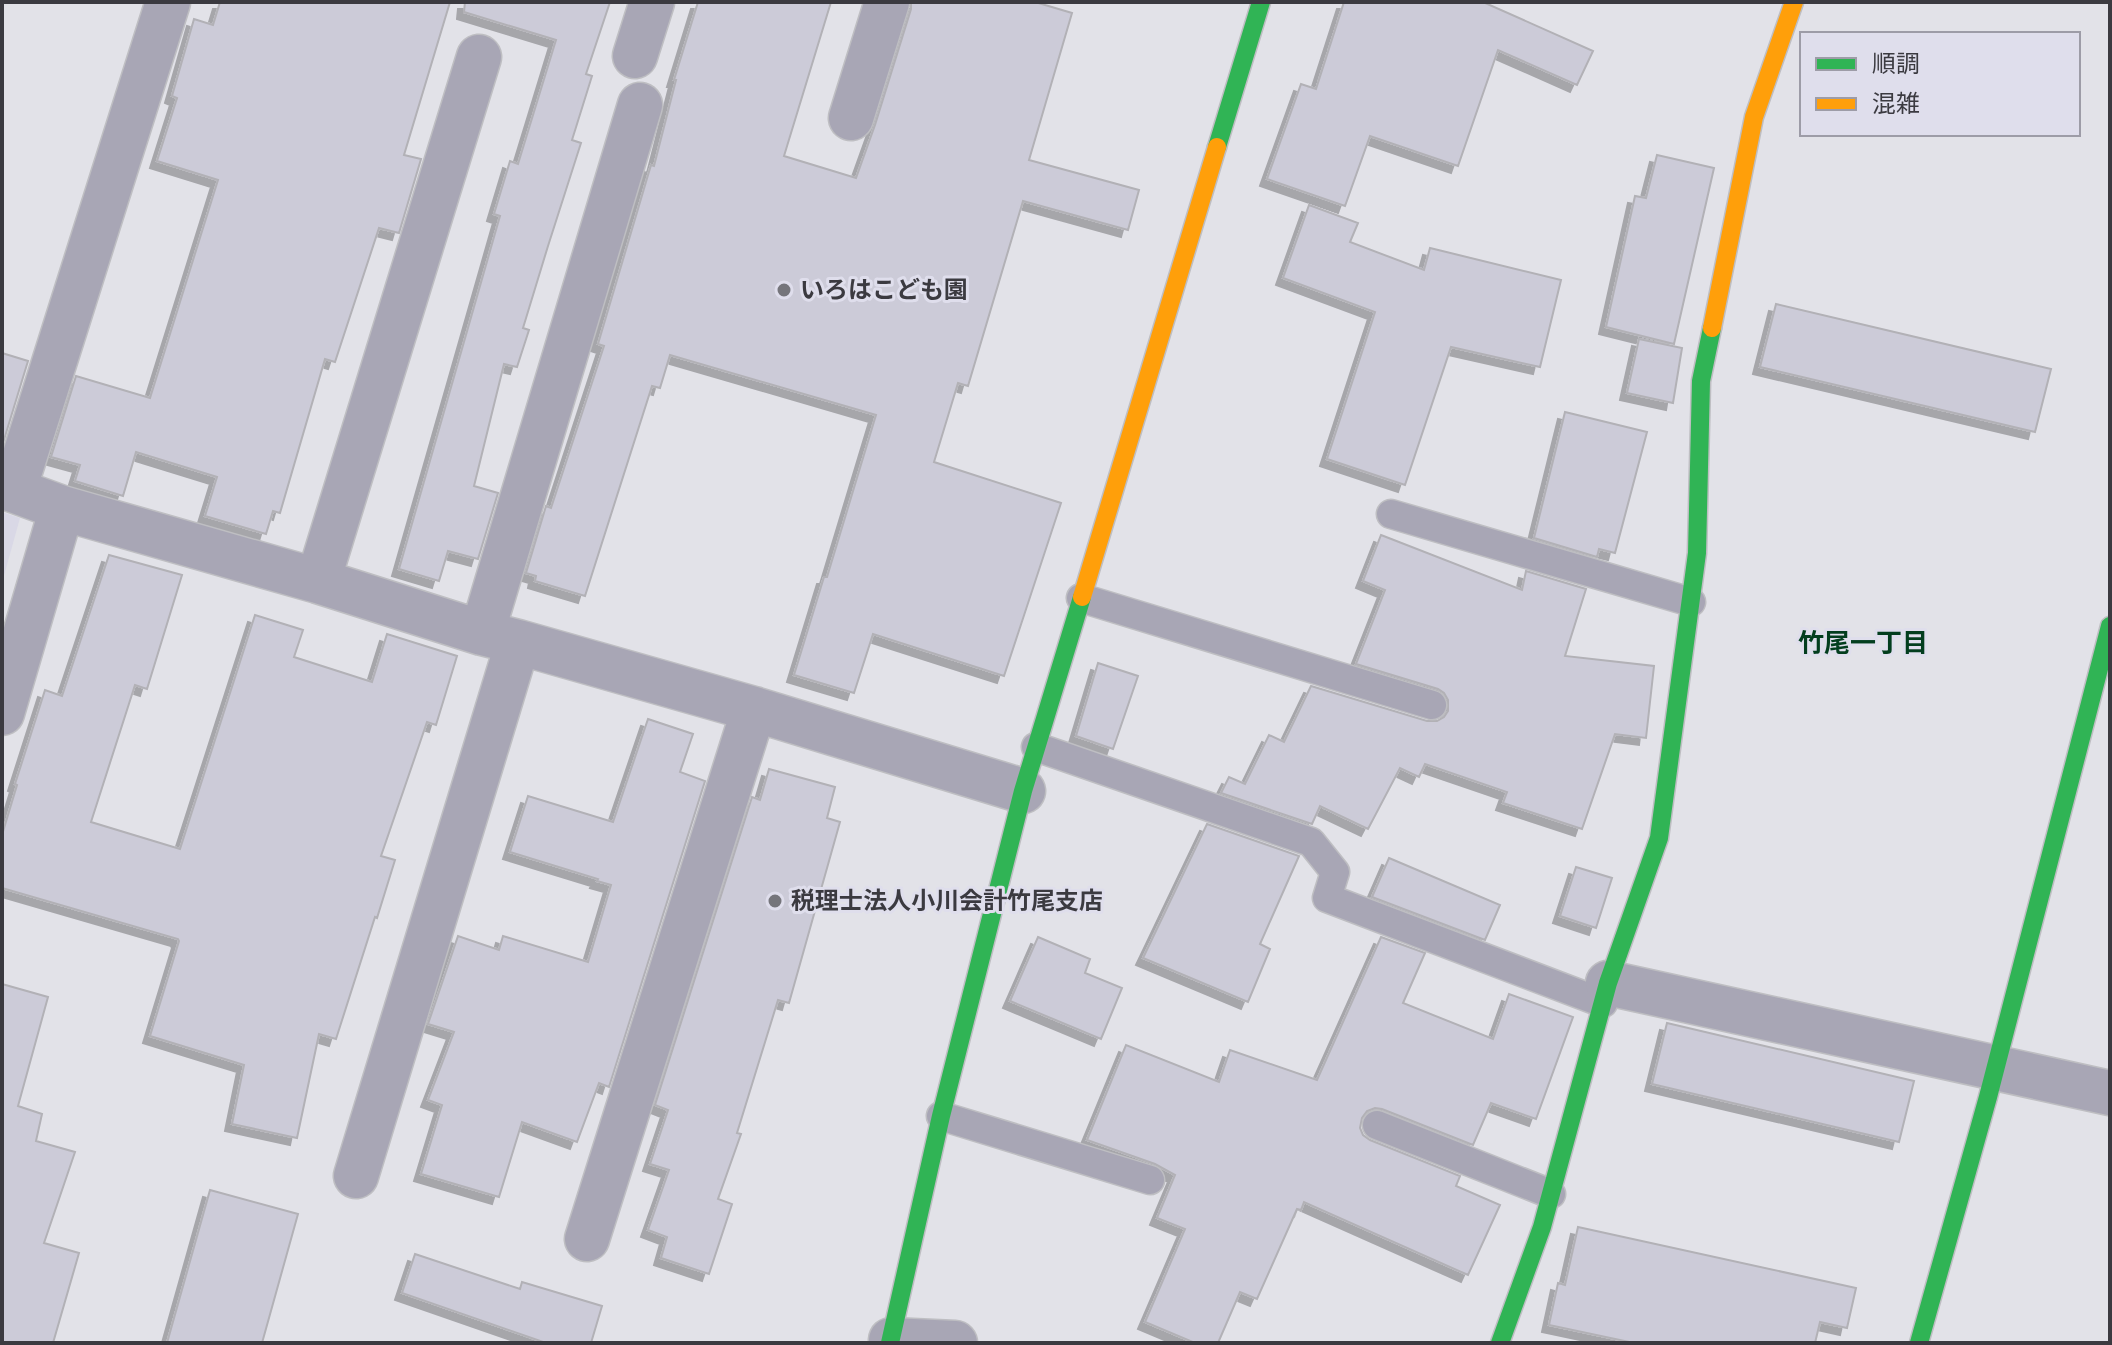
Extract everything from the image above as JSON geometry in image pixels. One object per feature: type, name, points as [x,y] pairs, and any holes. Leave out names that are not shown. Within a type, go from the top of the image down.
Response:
[{"type":"street","points":[[168,2],[8,488],[62,508],[754,709],[1023,791]]},
{"type":"street","points":[[635,56],[652,2]]},
{"type":"street","points":[[851,118],[887,2]]},
{"type":"street","points":[[955,1343],[891,1341],[941,1116],[1023,791],[1261,2]]},
{"type":"street","points":[[1500,1343],[1542,1227],[1605,993],[1659,838],[1697,553],[1701,381],[1754,117],[1794,2]]},
{"type":"street","points":[[318,581],[479,57]]},
{"type":"street","points":[[356,1176],[640,105]]},
{"type":"street","points":[[2,713],[62,508]]},
{"type":"street","points":[[1919,1343],[2110,626]]},
{"type":"street","points":[[587,1239],[754,709]]},
{"type":"street","points":[[1605,993],[1995,1067],[2110,1093]]},
{"type":"lane","points":[[1391,514],[1691,602]]},
{"type":"lane","points":[[1081,598],[1432,705]]},
{"type":"lane","points":[[1036,747],[1311,842],[1335,872],[1327,898],[1605,993]]},
{"type":"lane","points":[[941,1116],[1150,1180]]},
{"type":"lane","points":[[1377,1125],[1551,1194]]},
{"type":"shaded area","points":[[2,512],[20,518],[2,583]]},
{"type":"building","points":[[220,2],[450,2],[404,155],[421,159],[399,233],[379,228],[335,362],[325,359],[280,513],[273,511],[266,534],[205,516],[217,477],[136,452],[123,496],[75,481],[80,465],[51,457],[76,376],[150,398],[218,180],[157,161],[177,98],[172,96],[194,19],[213,25]]},
{"type":"building","points":[[465,2],[610,2],[586,74],[592,76],[572,140],[581,143],[523,328],[529,330],[517,367],[504,364],[474,486],[498,493],[478,559],[448,551],[439,581],[399,569],[500,216],[494,214],[510,161],[518,164],[556,40],[464,12]]},
{"type":"building","points":[[698,2],[831,2],[784,156],[856,178],[911,2],[1035,2],[1072,13],[1029,160],[1139,190],[1128,230],[1023,201],[968,386],[958,383],[934,462],[1061,503],[1004,676],[873,634],[854,693],[794,675],[876,415],[670,355],[660,388],[652,386],[585,596],[535,581],[536,576],[526,573],[546,506],[551,508],[604,346],[598,344],[651,165],[654,166],[674,80]]},
{"type":"building","points":[[1344,2],[1483,2],[1593,51],[1577,85],[1498,50],[1458,166],[1370,136],[1345,206],[1267,179],[1301,84],[1316,89]]},
{"type":"building","points":[[1657,155],[1714,168],[1674,344],[1606,327],[1635,196],[1646,198]]},
{"type":"building","points":[[1309,205],[1358,223],[1350,242],[1424,270],[1430,248],[1561,280],[1540,367],[1451,347],[1405,485],[1327,459],[1375,312],[1283,278]]},
{"type":"building","points":[[1776,304],[2051,369],[2035,432],[1760,367]]},
{"type":"building","points":[[1639,339],[1682,348],[1673,403],[1627,393]]},
{"type":"building","points":[[2,353],[28,361],[3,443],[2,443]]},
{"type":"building","points":[[1565,412],[1647,432],[1615,553],[1599,549],[1597,557],[1534,538]]},
{"type":"building","points":[[1381,535],[1522,590],[1526,571],[1586,589],[1565,656],[1654,666],[1646,738],[1615,734],[1582,829],[1503,803],[1507,792],[1425,764],[1419,777],[1400,768],[1368,829],[1320,806],[1312,824],[1221,793],[1229,777],[1245,784],[1269,735],[1284,742],[1311,686],[1427,721],[1437,721],[1448,711],[1448,700],[1438,689],[1356,664],[1385,590],[1363,581]]},
{"type":"building","points":[[109,555],[182,575],[147,689],[135,685],[91,822],[180,849],[255,615],[303,630],[294,657],[372,682],[387,634],[457,656],[436,725],[427,722],[381,856],[395,860],[336,1039],[319,1034],[297,1138],[232,1124],[244,1065],[150,1036],[178,939],[2,888],[2,835],[45,690],[62,696]]},
{"type":"building","points":[[1098,663],[1138,676],[1113,749],[1076,736]]},
{"type":"building","points":[[648,719],[693,734],[680,772],[705,781],[609,1087],[599,1083],[577,1142],[522,1122],[499,1197],[421,1174],[442,1105],[428,1100],[454,1032],[428,1024],[458,936],[499,950],[503,936],[588,962],[611,885],[510,852],[528,796],[613,822]]},
{"type":"building","points":[[769,769],[835,787],[827,818],[840,822],[789,1003],[778,1000],[737,1133],[741,1134],[718,1199],[732,1204],[709,1274],[661,1258],[667,1237],[648,1230],[669,1170],[650,1164],[668,1110],[655,1105],[752,797],[760,800]]},
{"type":"building","points":[[1207,824],[1299,856],[1260,944],[1270,949],[1248,1002],[1143,958]]},
{"type":"building","points":[[1389,858],[1500,905],[1485,940],[1372,897]]},
{"type":"building","points":[[1576,867],[1612,878],[1596,928],[1560,916]]},
{"type":"building","points":[[1038,937],[1090,959],[1085,973],[1122,988],[1101,1039],[1010,1001]]},
{"type":"building","points":[[1381,937],[1425,953],[1403,1003],[1493,1039],[1509,994],[1573,1017],[1536,1119],[1491,1103],[1473,1145],[1382,1109],[1367,1111],[1362,1118],[1360,1128],[1370,1140],[1460,1176],[1456,1186],[1500,1205],[1468,1275],[1304,1202],[1301,1210],[1297,1209],[1257,1299],[1240,1292],[1218,1343],[1195,1343],[1145,1322],[1185,1229],[1157,1218],[1175,1175],[1155,1164],[1087,1140],[1126,1045],[1219,1082],[1230,1050],[1317,1080]]},
{"type":"building","points":[[2,984],[48,997],[18,1106],[42,1114],[36,1141],[75,1152],[44,1243],[79,1253],[53,1343],[2,1343]]},
{"type":"building","points":[[1667,1023],[1914,1081],[1899,1142],[1652,1084]]},
{"type":"building","points":[[210,1190],[298,1214],[262,1343],[167,1343]]},
{"type":"building","points":[[1578,1227],[1856,1288],[1847,1328],[1820,1322],[1815,1343],[1634,1343],[1549,1325],[1558,1283],[1565,1285]]},
{"type":"building","points":[[415,1254],[520,1289],[522,1282],[602,1306],[591,1343],[546,1343],[402,1293]]},
{"type":"traffic: fast","points":[[1217,147],[1261,2]]},
{"type":"traffic: fast","points":[[1500,1343],[1542,1227],[1608,983],[1659,838],[1697,553],[1701,381],[1712,328]]},
{"type":"traffic: fast","points":[[890,1343],[941,1116],[1023,791],[1082,597]]},
{"type":"traffic: fast","points":[[1919,1343],[1988,1097],[2110,626]]},
{"type":"traffic: slow","points":[[1712,328],[1754,117],[1794,2]]},
{"type":"traffic: slow","points":[[1082,597],[1217,147]]},
{"type":"place","name":"いろはこども園","points":[[784,290]]},
{"type":"place","name":"税理士法人小川会計竹尾支店","points":[[775,901]]},
{"type":"district","name":"竹尾一丁目","points":[[1863,643]]}]
